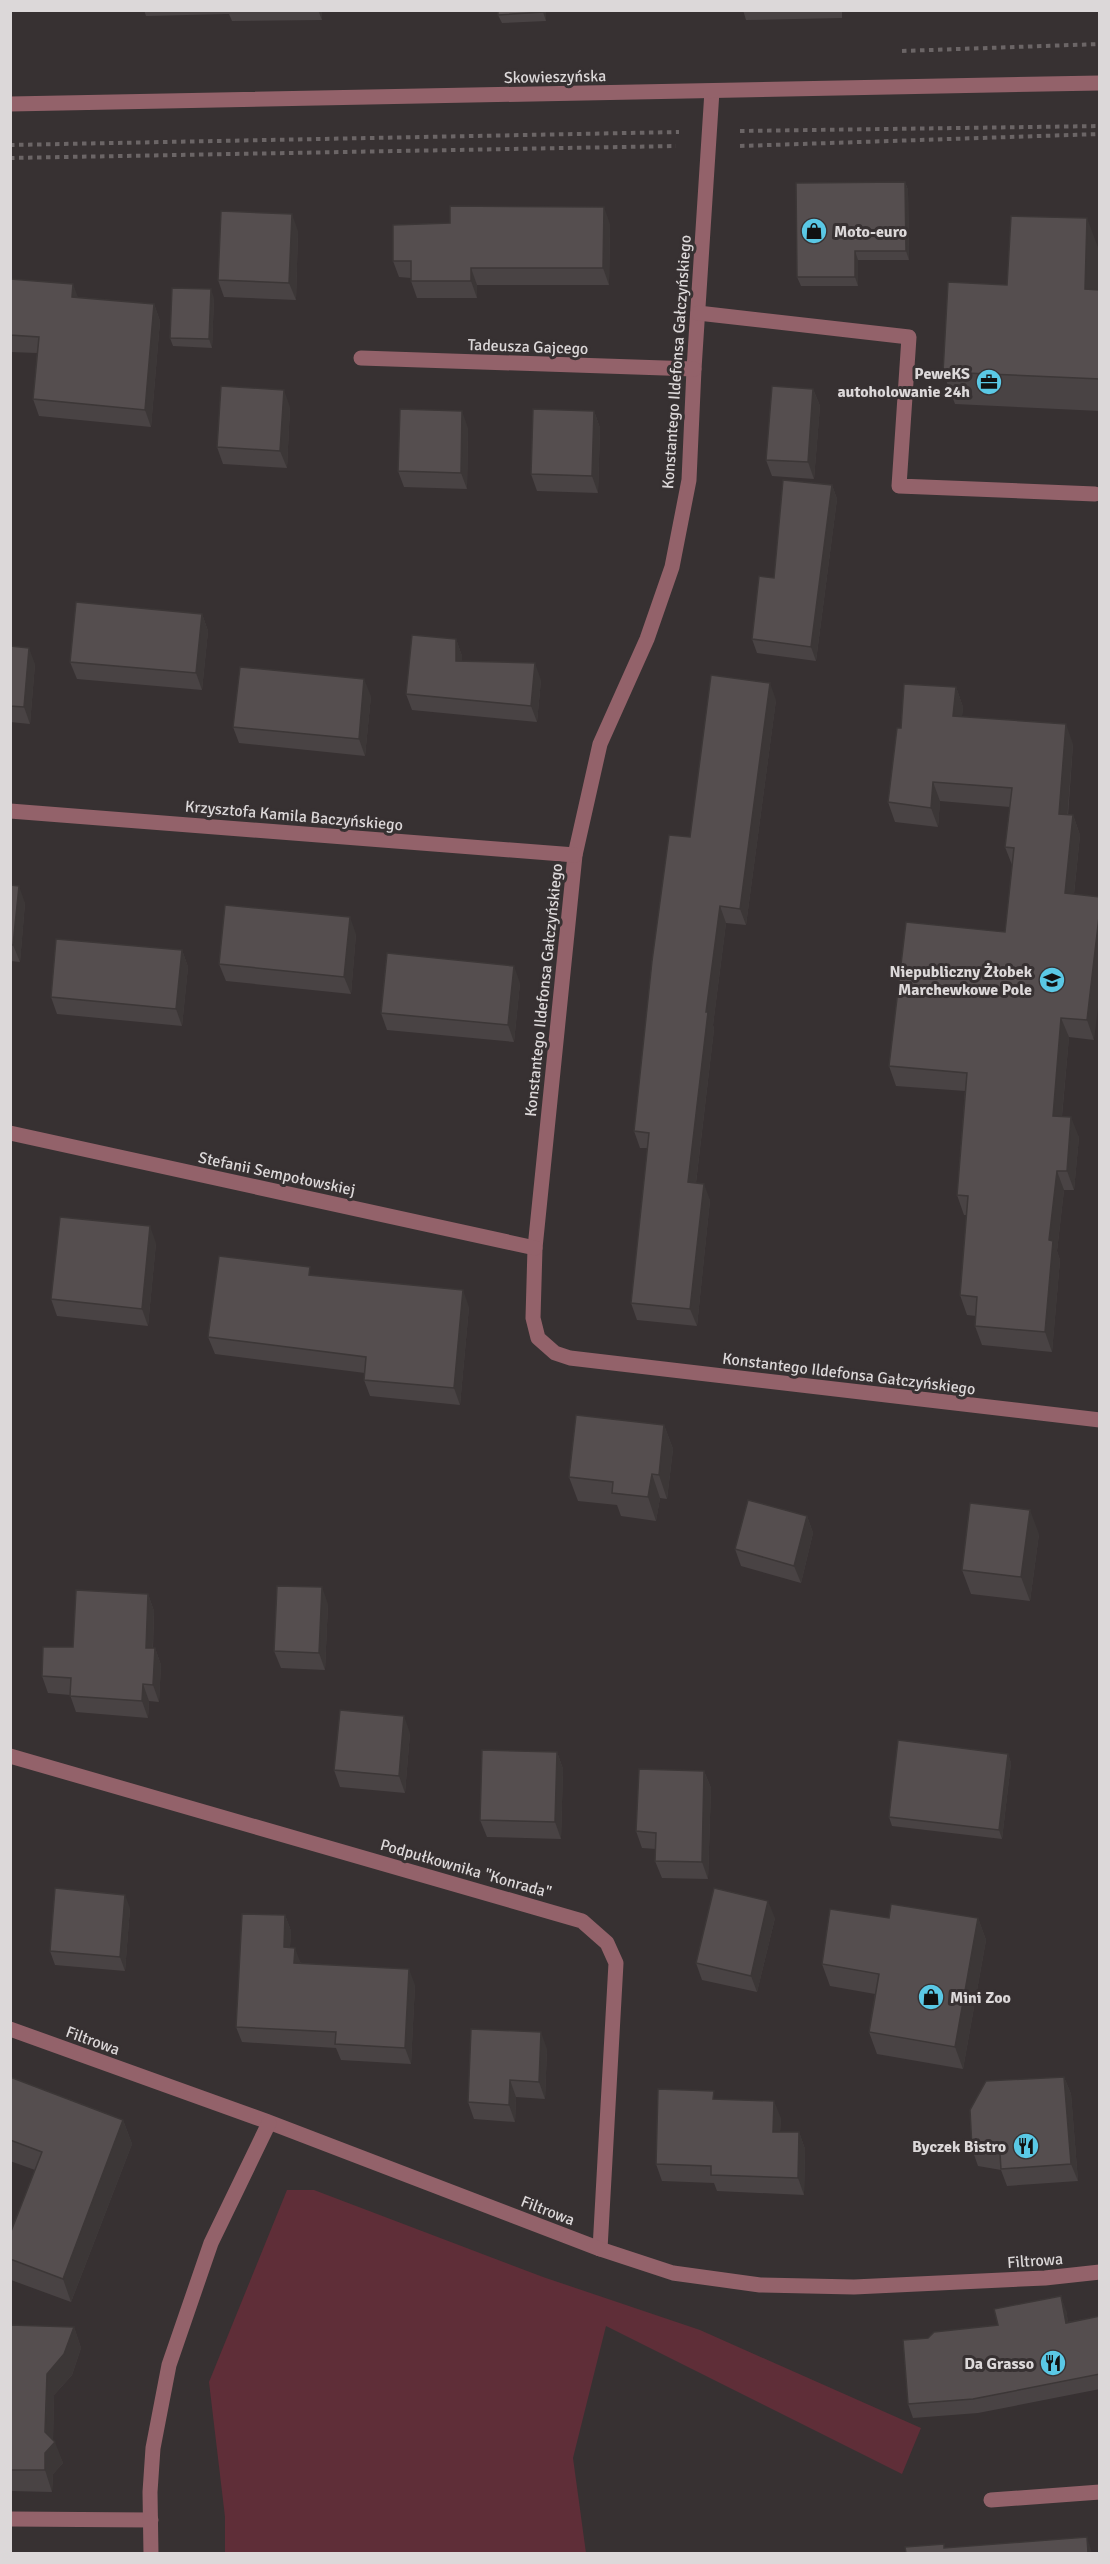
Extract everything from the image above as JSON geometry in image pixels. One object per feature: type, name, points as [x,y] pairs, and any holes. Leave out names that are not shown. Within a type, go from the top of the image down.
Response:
[{"type":"street","name":"Skowieszyńska","points":[[10,104],[1100,83]]},
{"type":"street","name":"Konstantego Ildefonsa Gałczyńskiego","points":[[712,91],[689,480],[672,567],[647,639],[600,744],[575,855],[535,1248],[533,1318],[538,1338],[555,1353],[570,1359],[1100,1420]]},
{"type":"street","points":[[698,313],[909,337],[899,486],[1095,494]]},
{"type":"street","name":"Tadeusza Gajcego","points":[[361,358],[694,369]]},
{"type":"street","name":"Krzysztofa Kamila Baczyńskiego","points":[[10,811],[575,855]]},
{"type":"street","name":"Stefanii Sempołowskiej","points":[[10,1133],[535,1248]]},
{"type":"street","name":"Podpułkownika \"Konrada\"","points":[[10,1756],[582,1921],[607,1943],[616,1963],[600,2249]]},
{"type":"street","name":"Filtrowa","points":[[10,2029],[269,2123],[600,2249],[673,2273],[760,2285],[878,2286],[1045,2278],[1100,2272]]},
{"type":"street","points":[[151,2553],[153,2448],[169,2365],[211,2243],[269,2123]]},
{"type":"street","points":[[991,2500],[1100,2492]]},
{"type":"street","points":[[10,2519],[151,2520]]},
{"type":"path","points":[[10,145],[709,131],[1100,126]]},
{"type":"path","points":[[10,158],[665,144],[708,149],[747,145],[1100,135]]},
{"type":"shaded area","points":[[287,2190],[314,2190],[543,2277],[700,2330],[921,2428],[902,2474],[606,2326],[573,2458],[586,2553],[225,2553],[225,2517],[209,2382]]},
{"type":"building","points":[[498,10],[543,10],[543,12],[498,15]]},
{"type":"building","points":[[743,10],[794,10],[743,11]]},
{"type":"building","points":[[905,182],[906,251],[855,251],[855,277],[797,277],[796,183]]},
{"type":"building","points":[[450,206],[604,207],[603,268],[471,268],[471,281],[411,281],[411,261],[393,261],[393,225],[450,223]]},
{"type":"building","points":[[221,211],[292,214],[289,283],[218,280]]},
{"type":"building","points":[[1011,216],[1087,218],[1085,289],[1100,290],[1100,379],[943,372],[948,282],[1007,285]]},
{"type":"building","points":[[10,279],[73,284],[72,297],[154,304],[145,410],[33,399],[39,337],[10,335]]},
{"type":"building","points":[[172,288],[211,289],[209,339],[170,338]]},
{"type":"building","points":[[221,386],[284,390],[280,451],[217,447]]},
{"type":"building","points":[[772,386],[813,389],[808,462],[766,460]]},
{"type":"building","points":[[400,409],[462,411],[461,473],[398,471]]},
{"type":"building","points":[[533,409],[594,411],[592,476],[531,474]]},
{"type":"building","points":[[783,480],[832,485],[811,647],[752,639],[759,576],[774,578]]},
{"type":"building","points":[[76,602],[202,614],[196,673],[70,662]]},
{"type":"building","points":[[412,635],[456,639],[456,661],[535,663],[531,706],[406,694]]},
{"type":"building","points":[[10,646],[29,648],[24,707],[10,706]]},
{"type":"building","points":[[240,667],[364,679],[359,739],[233,727]]},
{"type":"building","points":[[711,675],[770,683],[740,909],[720,906],[706,1012],[708,1012],[688,1182],[704,1184],[690,1309],[631,1303],[649,1133],[634,1131],[652,961],[669,835],[690,837]]},
{"type":"building","points":[[904,684],[956,687],[953,716],[1066,724],[1059,814],[1073,815],[1065,893],[1100,897],[1100,908],[1087,1020],[1061,1018],[1053,1116],[1071,1117],[1067,1171],[1057,1171],[1049,1240],[1053,1241],[1045,1332],[975,1326],[977,1297],[960,1295],[968,1196],[957,1195],[967,1073],[889,1066],[906,922],[1005,932],[1014,848],[1005,847],[1012,788],[933,782],[931,808],[888,802],[897,728],[901,728]]},
{"type":"building","points":[[10,885],[19,886],[13,945],[10,945]]},
{"type":"building","points":[[225,905],[350,917],[344,977],[219,964]]},
{"type":"building","points":[[56,939],[182,950],[176,1009],[51,997]]},
{"type":"building","points":[[387,953],[514,966],[508,1025],[381,1013]]},
{"type":"building","points":[[60,1217],[150,1226],[142,1309],[51,1299]]},
{"type":"building","points":[[219,1256],[310,1267],[309,1275],[463,1290],[454,1388],[364,1380],[366,1357],[208,1337]]},
{"type":"building","points":[[576,1415],[664,1425],[659,1475],[652,1474],[648,1497],[612,1493],[613,1482],[569,1477]]},
{"type":"building","points":[[748,1500],[807,1516],[794,1566],[735,1549]]},
{"type":"building","points":[[970,1503],[1030,1510],[1021,1577],[962,1570]]},
{"type":"building","points":[[277,1586],[322,1587],[319,1653],[274,1651]]},
{"type":"building","points":[[76,1590],[148,1594],[146,1648],[155,1648],[153,1685],[143,1684],[142,1701],[70,1696],[71,1678],[42,1676],[43,1647],[73,1647]]},
{"type":"building","points":[[340,1710],[404,1716],[399,1776],[334,1770]]},
{"type":"building","points":[[898,1740],[1008,1754],[999,1830],[889,1817]]},
{"type":"building","points":[[482,1750],[557,1752],[555,1822],[480,1820]]},
{"type":"building","points":[[639,1769],[704,1771],[702,1862],[655,1861],[656,1833],[636,1831]]},
{"type":"building","points":[[55,1888],[125,1895],[120,1957],[50,1951]]},
{"type":"building","points":[[714,1888],[768,1901],[751,1976],[696,1963]]},
{"type":"building","points":[[891,1904],[978,1918],[955,2047],[869,2032],[879,1974],[822,1964],[830,1909],[889,1918]]},
{"type":"building","points":[[242,1914],[285,1915],[284,1947],[295,1948],[294,1963],[409,1969],[405,2048],[335,2044],[336,2032],[236,2027]]},
{"type":"building","points":[[471,2029],[541,2032],[539,2082],[510,2080],[509,2105],[468,2102]]},
{"type":"building","points":[[10,2077],[123,2120],[63,2279],[10,2259],[10,2234],[42,2152],[10,2140]]},
{"type":"building","name":"Byczek Bistro","points":[[1064,2077],[1071,2164],[1001,2169],[1000,2154],[972,2149],[970,2110],[986,2081]]},
{"type":"building","points":[[658,2089],[714,2091],[713,2099],[774,2101],[773,2132],[799,2132],[798,2178],[711,2175],[711,2166],[656,2164]]},
{"type":"building","points":[[1061,2296],[1066,2323],[1100,2316],[1100,2374],[973,2399],[908,2404],[903,2340],[928,2338],[934,2332],[998,2325],[994,2309]]},
{"type":"building","points":[[10,2325],[74,2327],[64,2354],[47,2374],[45,2432],[55,2442],[45,2453],[45,2470],[10,2470]]},
{"type":"building","points":[[1087,2537],[1088,2553],[906,2553],[905,2547],[944,2544],[944,2548]]},
{"type":"place","name":"Moto-euro","points":[[814,231]]},
{"type":"place","name":"PeweKS autoholowanie 24h","points":[[989,382]]},
{"type":"place","name":"Niepubliczny Żłobek Marchewkowe Pole","points":[[1052,980]]},
{"type":"place","name":"Mini Zoo","points":[[931,1997]]},
{"type":"place","name":"Byczek Bistro","points":[[1026,2146]]},
{"type":"place","name":"Da Grasso","points":[[1053,2363]]}]
